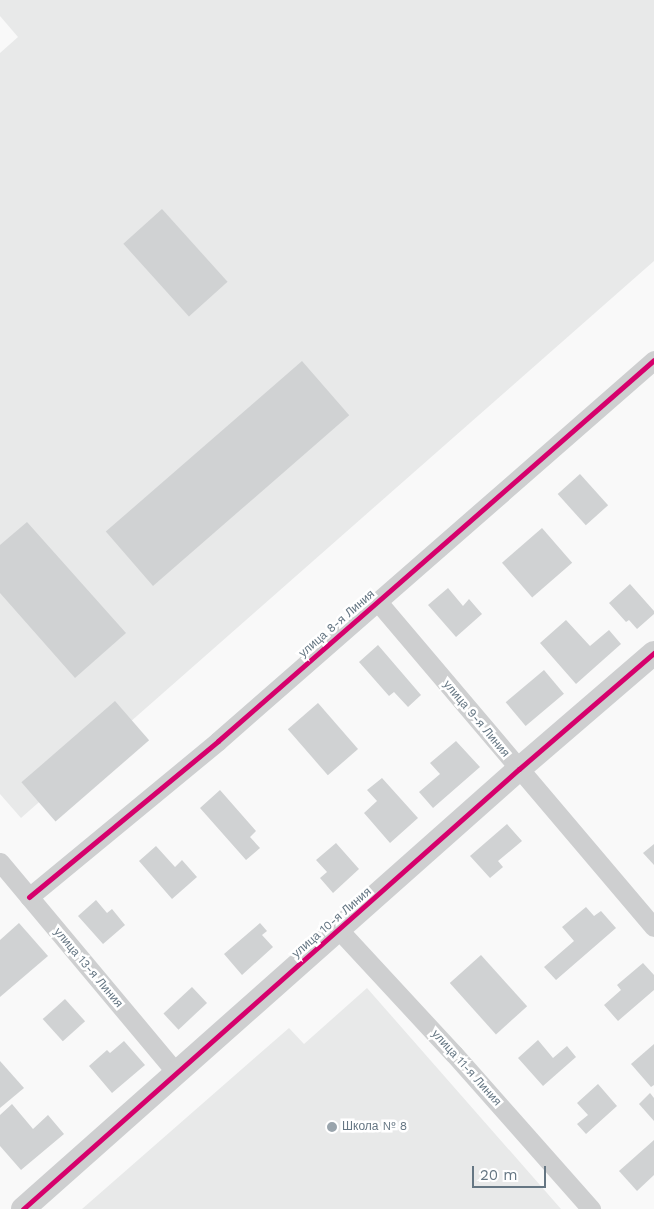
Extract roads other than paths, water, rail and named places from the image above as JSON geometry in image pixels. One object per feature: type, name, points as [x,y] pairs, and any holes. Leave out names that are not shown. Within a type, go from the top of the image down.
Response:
[{"type":"street","name":"улица 8-я Линия","points":[[29,897],[218,741],[654,360]]},
{"type":"street","name":"улица 9-я Линия","points":[[378,602],[654,927]]},
{"type":"street","name":"улица 10-я Линия","points":[[23,1209],[519,769],[654,653]]},
{"type":"street","name":"улица 13-я Линия","points":[[0,862],[177,1074]]},
{"type":"street","name":"улица 11-я Линия","points":[[339,930],[454,1054],[591,1209]]},
{"type":"place","name":"Школа № 8","points":[[332,1127]]}]
